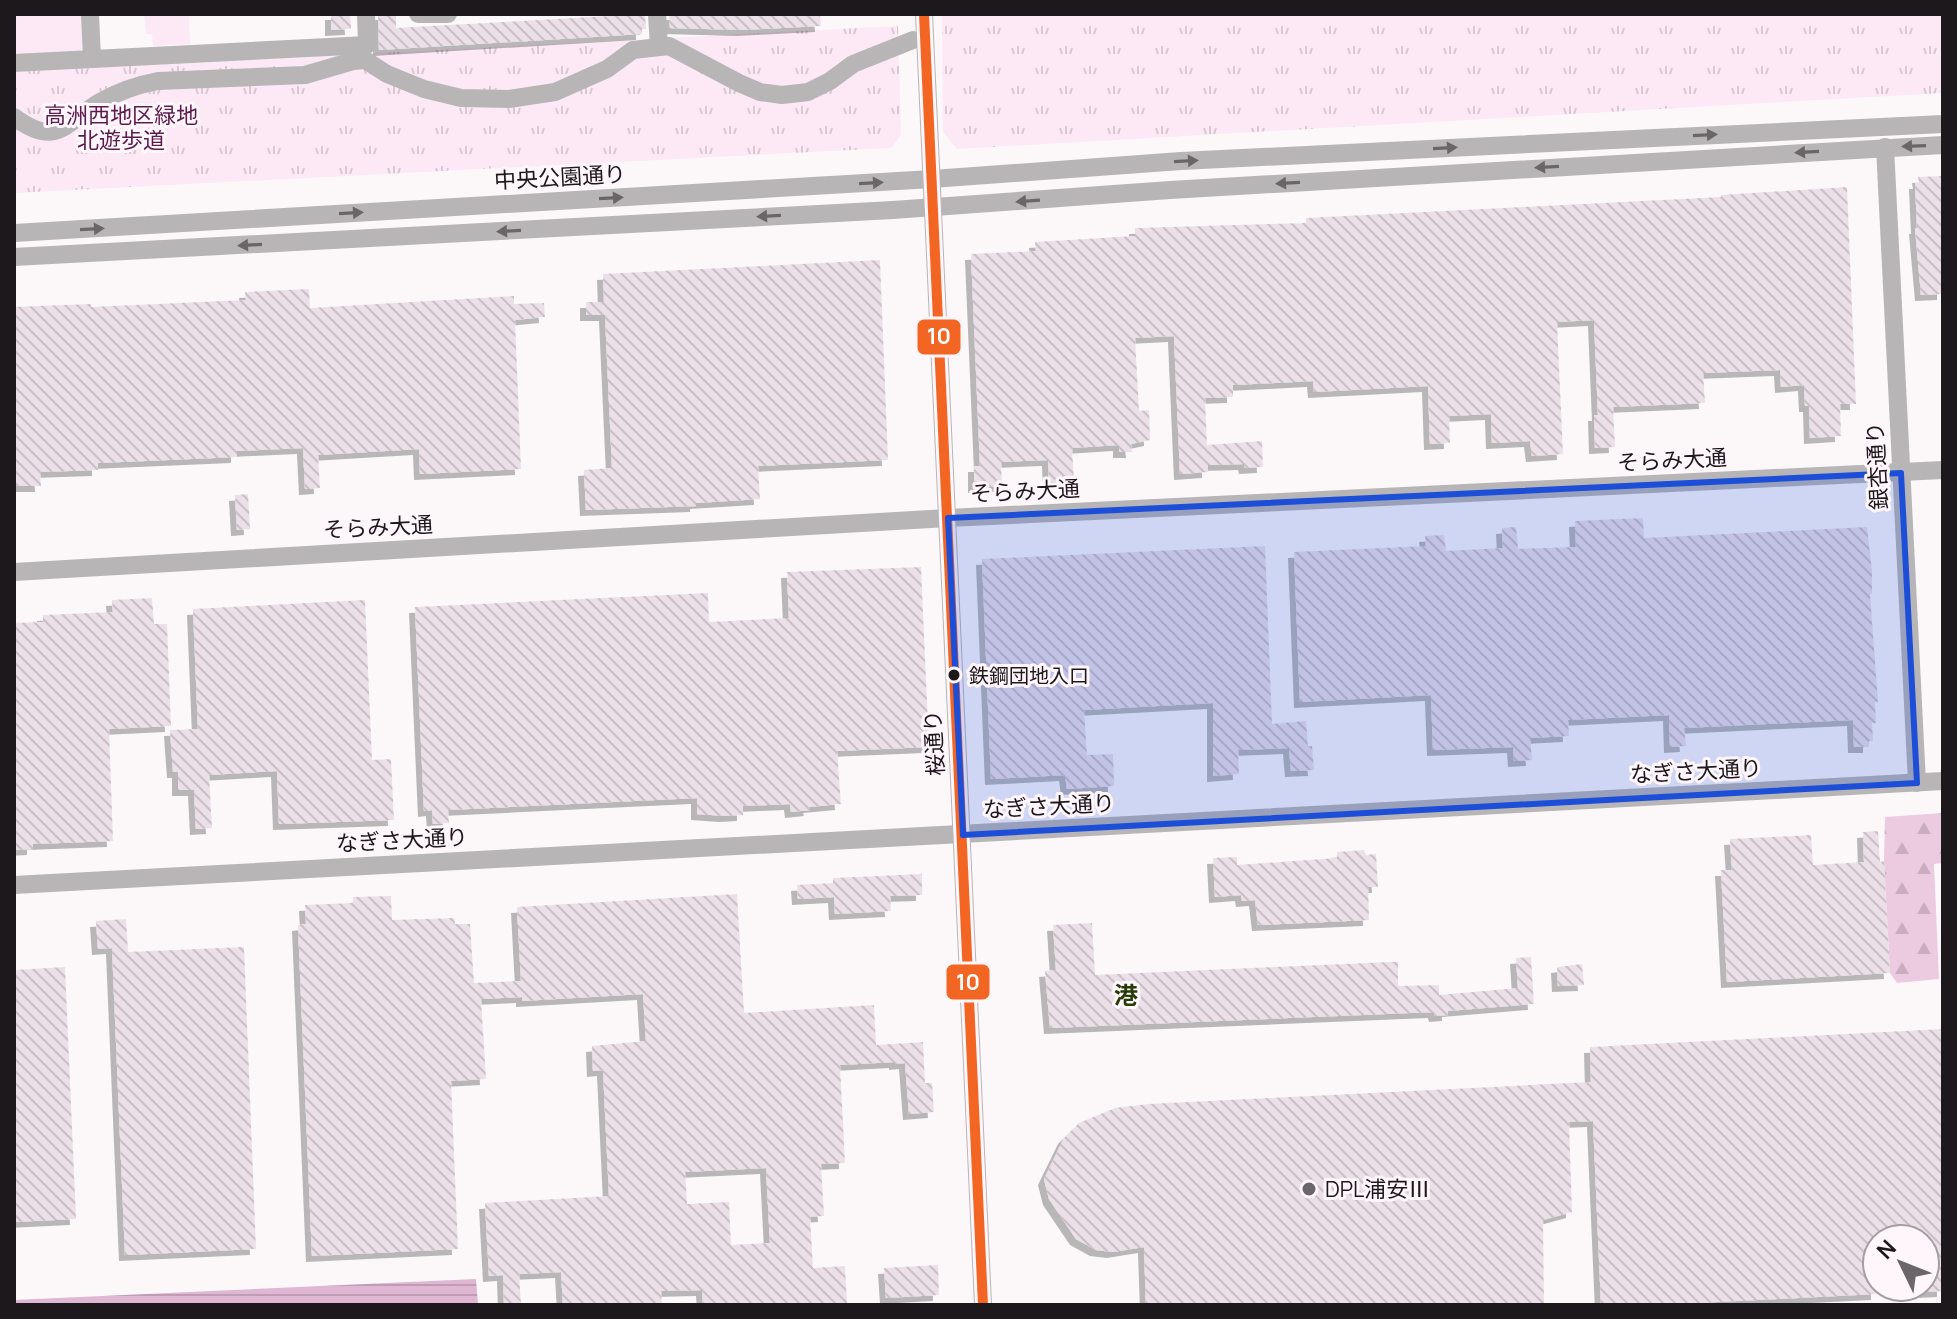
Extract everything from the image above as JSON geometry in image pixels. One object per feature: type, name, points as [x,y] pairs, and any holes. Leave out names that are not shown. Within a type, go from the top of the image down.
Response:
[{"type":"street","points":[[90,14],[92,59]]},
{"type":"street","points":[[14,117],[42,133],[58,132],[116,93],[136,85],[158,81],[305,75],[367,45],[366,14]]},
{"type":"street","points":[[418,14],[448,14]]},
{"type":"street","points":[[657,14],[659,47]]},
{"type":"street","name":"桜通り","points":[[924,14],[983,1305]]},
{"type":"street","points":[[14,63],[353,53],[387,74],[424,89],[461,98],[509,99],[555,92],[607,69],[633,50],[669,46],[739,83],[760,92],[782,95],[808,92],[853,64],[913,40]]},
{"type":"street","name":"中央公園通り","points":[[14,233],[1108,166],[1943,124]]},
{"type":"street","points":[[14,257],[986,204],[1170,190],[1943,145]]},
{"type":"street","name":"銀杏通り","points":[[1885,147],[1917,783]]},
{"type":"street","name":"そらみ大通","points":[[14,572],[948,518],[1943,470]]},
{"type":"street","name":"なぎさ大通り","points":[[14,885],[1943,781]]},
{"type":"highlighted area","points":[[1901,473],[1917,783],[963,835],[948,518]]},
{"type":"green space","points":[[14,14],[84,14],[86,46],[80,52],[14,57]]},
{"type":"green space","points":[[144,14],[189,14],[190,44],[153,46],[152,34],[146,34]]},
{"type":"green space","points":[[1943,14],[1943,93],[957,149],[943,132],[942,16]]},
{"type":"green space","name":"高洲西地区緑地 北遊歩道","points":[[898,26],[901,135],[891,148],[14,193],[14,72]]},
{"type":"green space","points":[[1943,813],[1943,863],[1934,864],[1939,979],[1897,983],[1890,973],[1884,861],[1885,817]]},
{"type":"shaded area","points":[[476,1279],[478,1305],[14,1305],[14,1300]]},
{"type":"building","points":[[331,14],[350,14],[351,29],[331,30]]},
{"type":"building","points":[[378,14],[396,14],[396,28],[645,14],[646,29],[642,29],[642,34],[379,50]]},
{"type":"building","points":[[669,14],[820,14],[821,26],[743,30],[670,28]]},
{"type":"building","points":[[1943,176],[1943,294],[1921,295],[1915,228],[1915,183],[1919,183],[1918,177]]},
{"type":"building","points":[[1847,187],[1856,404],[1840,404],[1841,436],[1810,438],[1809,406],[1805,406],[1804,385],[1781,387],[1780,370],[1703,373],[1705,403],[1613,407],[1615,447],[1595,448],[1594,415],[1598,415],[1594,320],[1557,322],[1563,454],[1532,456],[1530,441],[1492,443],[1491,414],[1449,416],[1450,443],[1430,444],[1428,386],[1314,392],[1313,381],[1233,385],[1233,397],[1205,398],[1207,445],[1262,441],[1263,467],[1208,465],[1208,472],[1180,474],[1174,336],[1135,338],[1139,411],[1149,410],[1150,440],[1131,444],[1132,452],[1119,452],[1119,445],[1072,448],[1074,481],[1049,482],[1048,460],[1001,462],[1002,486],[974,487],[974,466],[980,466],[971,254],[1036,251],[1035,242],[1135,236],[1135,228],[1306,223],[1306,218],[1721,197]]},
{"type":"building","points":[[880,260],[888,460],[758,466],[760,499],[696,503],[696,506],[586,510],[584,470],[612,468],[605,315],[586,315],[586,302],[604,302],[603,274]]},
{"type":"building","points":[[309,289],[310,308],[514,296],[514,304],[544,303],[545,317],[515,320],[521,469],[420,474],[419,449],[318,455],[320,488],[305,489],[303,448],[237,451],[237,457],[98,463],[98,470],[40,472],[41,486],[14,486],[14,307],[246,300],[245,292]]},
{"type":"building","points":[[248,494],[250,529],[237,530],[235,495]]},
{"type":"building","points":[[1643,518],[1644,538],[1867,527],[1878,702],[1875,702],[1876,723],[1872,723],[1873,741],[1869,741],[1869,747],[1854,747],[1853,720],[1684,728],[1686,746],[1670,747],[1669,715],[1568,720],[1569,736],[1530,738],[1532,760],[1514,761],[1513,747],[1433,750],[1431,695],[1300,702],[1294,552],[1426,546],[1425,536],[1444,535],[1446,551],[1503,548],[1502,528],[1516,527],[1518,549],[1576,547],[1575,521]]},
{"type":"building","points":[[1265,546],[1272,724],[1306,721],[1314,770],[1291,771],[1289,748],[1238,750],[1239,774],[1213,776],[1213,703],[1084,710],[1087,755],[1113,754],[1114,786],[1067,789],[1065,775],[991,779],[982,559]]},
{"type":"building","points":[[921,567],[929,747],[837,751],[841,804],[791,812],[790,804],[743,806],[743,815],[725,816],[697,814],[697,798],[448,810],[449,823],[433,824],[432,810],[424,811],[415,607],[708,593],[709,622],[789,618],[787,572]]},
{"type":"building","points":[[152,598],[154,624],[167,624],[171,726],[109,729],[113,841],[33,844],[33,849],[14,850],[14,623],[43,622],[43,615],[113,612],[112,600]]},
{"type":"building","points":[[365,600],[372,760],[391,759],[394,820],[279,824],[277,771],[209,775],[212,828],[196,829],[194,790],[178,790],[178,772],[173,772],[170,730],[198,729],[193,609]]},
{"type":"building","points":[[1878,831],[1880,862],[1884,861],[1890,973],[1727,982],[1721,870],[1732,870],[1730,839],[1811,835],[1813,865],[1864,862],[1863,832]]},
{"type":"building","points":[[1364,850],[1366,855],[1376,854],[1378,887],[1368,887],[1369,920],[1258,925],[1255,900],[1242,901],[1241,895],[1215,897],[1213,858],[1237,857],[1237,865],[1337,858],[1337,852]]},
{"type":"building","points":[[922,874],[922,895],[890,896],[891,911],[835,914],[834,897],[798,899],[797,885],[833,883],[833,878]]},
{"type":"building","points":[[737,894],[744,1013],[874,1005],[876,1045],[923,1042],[925,1083],[932,1083],[934,1112],[909,1114],[905,1063],[840,1065],[845,1163],[821,1164],[824,1216],[810,1217],[813,1268],[845,1266],[847,1305],[703,1305],[702,1290],[661,1291],[662,1305],[563,1305],[561,1272],[519,1274],[521,1305],[504,1305],[503,1275],[489,1276],[485,1203],[609,1196],[603,1070],[593,1071],[592,1046],[646,1041],[643,994],[522,1001],[522,997],[481,999],[486,1079],[451,1081],[458,1249],[312,1256],[298,925],[306,924],[305,905],[353,903],[353,897],[391,896],[392,920],[454,918],[455,924],[470,924],[474,983],[521,981],[517,907]],"holes":[[[766,1168],[770,1243],[731,1245],[729,1202],[687,1204],[685,1172]]]},
{"type":"building","points":[[126,919],[128,952],[244,947],[256,1249],[125,1255],[112,948],[98,949],[96,921]]},
{"type":"building","points":[[1092,923],[1095,975],[1398,962],[1398,986],[1439,985],[1439,995],[1518,988],[1516,958],[1531,957],[1534,1004],[1448,1011],[1448,1015],[1435,1016],[1434,1012],[1050,1028],[1045,971],[1056,970],[1053,925]]},
{"type":"building","points":[[1582,964],[1584,985],[1558,986],[1557,967]]},
{"type":"building","points":[[65,967],[76,1219],[14,1222],[14,970]]},
{"type":"building","points":[[1943,1029],[1943,1291],[1941,1223],[1861,1223],[1861,1295],[1601,1305],[1593,1121],[1569,1122],[1572,1212],[1543,1220],[1544,1305],[1146,1305],[1144,1247],[1113,1252],[1096,1250],[1076,1239],[1049,1199],[1044,1179],[1064,1138],[1079,1123],[1115,1108],[1591,1082],[1590,1047]]},
{"type":"building","points":[[938,1265],[939,1295],[886,1298],[884,1268]]},
{"type":"transit line","name":"10","points":[[924,14],[983,1305]]},
{"type":"place","name":"鉄鋼団地入口","points":[[954,675]]},
{"type":"place","name":"DPL浦安Ⅲ","points":[[1309,1189]]},
{"type":"district","name":"港","points":[[1126,996]]}]
